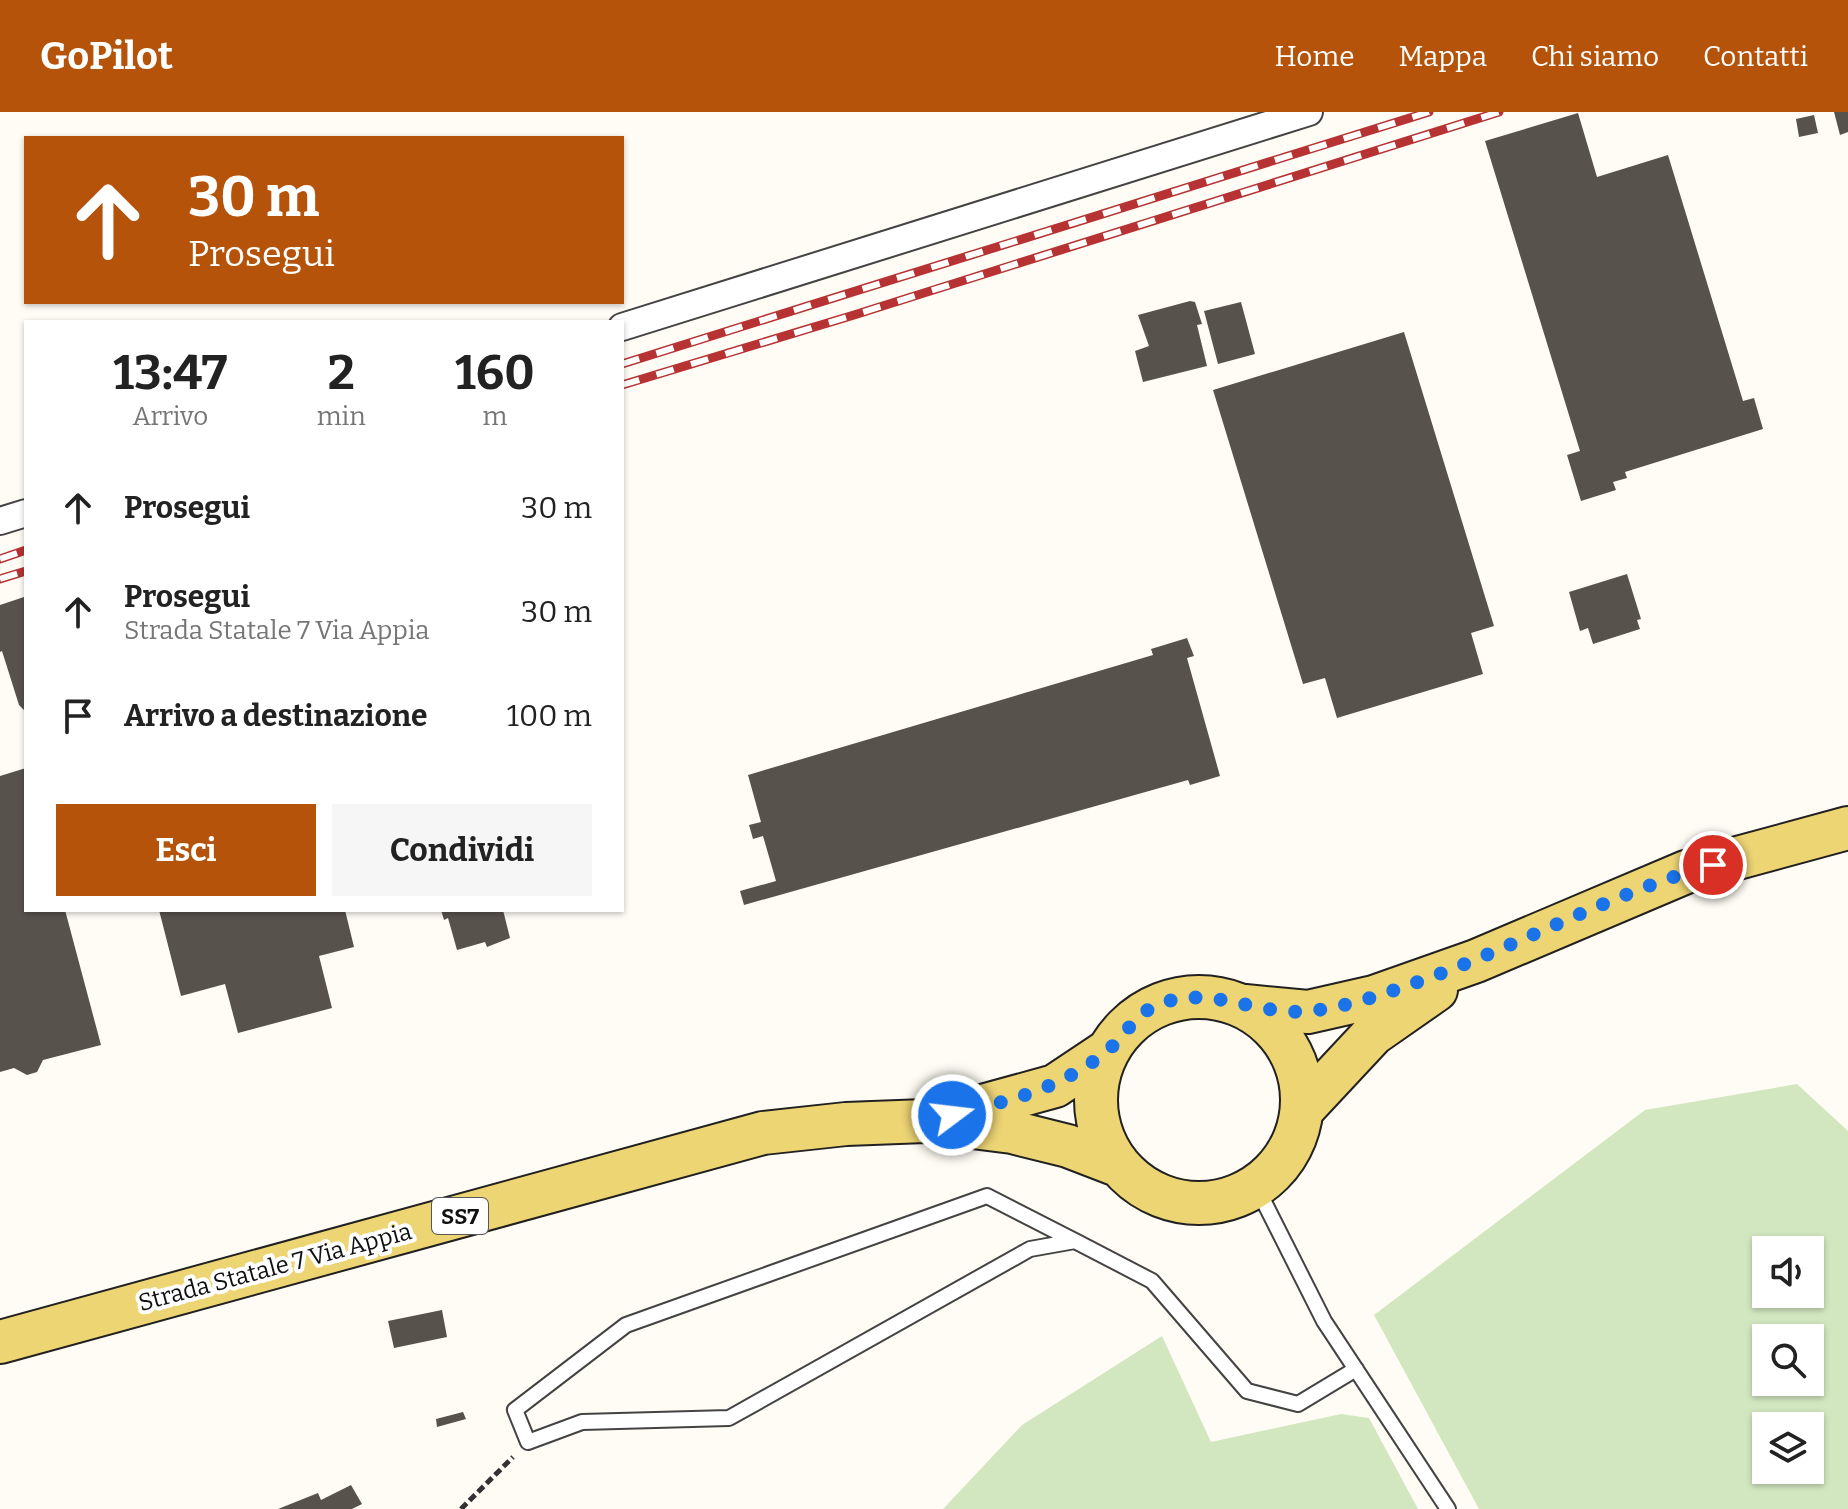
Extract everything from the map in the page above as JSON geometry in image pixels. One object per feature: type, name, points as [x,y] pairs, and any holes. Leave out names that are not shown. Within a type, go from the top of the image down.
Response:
[{"type":"main road","points":[[1245,1006],[1271,1024],[1290,1049],[1301,1078],[1303,1109],[1295,1139],[1279,1166],[1256,1186],[1227,1199],[1198,1203],[1168,1199],[1142,1186],[1120,1166],[1104,1139],[1096,1109],[1098,1079],[1109,1050],[1128,1025],[1154,1007],[1184,997],[1215,997],[1245,1006],[1308,1012],[1374,997],[1476,961],[1686,872],[1848,828]]},
{"type":"main road","points":[[1303,1109],[1373,1034],[1476,961]]},
{"type":"main road","name":"Strada Statale 7 Via Appia","points":[[925,1121],[1055,1086],[1109,1050]]},
{"type":"main road","name":"Strada Statale 7 Via Appia","points":[[0,1342],[763,1133],[846,1124],[925,1121],[1012,1132],[1068,1146],[1120,1166]]},
{"type":"street","points":[[624,326],[1309,112]]},
{"type":"street","points":[[0,521],[24,514]]},
{"type":"lane","points":[[1256,1186],[1324,1321],[1448,1509]]},
{"type":"lane","points":[[1075,1241],[1030,1249],[729,1418],[582,1422],[528,1442],[515,1410],[626,1325],[987,1196],[1075,1241],[1152,1281],[1247,1391],[1298,1404],[1356,1369]]},
{"type":"path","points":[[461,1509],[528,1442]]},
{"type":"green space","points":[[1797,1084],[1848,1131],[1848,1509],[1479,1509],[1374,1315],[1645,1110]]},
{"type":"green space","points":[[1162,1336],[1211,1442],[1341,1414],[1369,1418],[1418,1509],[943,1509],[1022,1425]]},
{"type":"building","points":[[1834,112],[1848,112],[1848,132],[1840,135]]},
{"type":"building","points":[[1578,113],[1597,177],[1668,155],[1743,401],[1754,398],[1763,429],[1625,472],[1627,478],[1613,482],[1616,490],[1581,501],[1567,455],[1580,451],[1485,141]]},
{"type":"building","points":[[1814,115],[1818,133],[1799,137],[1796,119]]},
{"type":"building","points":[[1195,302],[1202,324],[1197,325],[1207,366],[1143,382],[1135,351],[1149,346],[1138,315]]},
{"type":"building","points":[[1241,302],[1255,354],[1218,364],[1204,311]]},
{"type":"building","points":[[1404,332],[1494,626],[1471,633],[1483,674],[1337,718],[1325,678],[1303,684],[1213,390]]},
{"type":"building","points":[[1627,574],[1641,619],[1637,620],[1640,629],[1593,644],[1588,628],[1580,631],[1569,592]]},
{"type":"building","points":[[24,597],[24,710],[19,705],[0,652],[0,605]]},
{"type":"building","points":[[1187,638],[1194,656],[1187,658],[1220,776],[1190,785],[1188,780],[744,905],[740,891],[776,881],[763,836],[753,839],[749,825],[761,822],[748,775],[1153,655],[1151,649]]},
{"type":"building","points":[[24,769],[24,912],[66,912],[101,1045],[43,1060],[37,1072],[27,1075],[14,1068],[0,1072],[0,776]]},
{"type":"building","points":[[160,912],[345,912],[354,947],[319,956],[332,1008],[238,1033],[225,984],[181,996]]},
{"type":"building","points":[[442,912],[504,912],[510,938],[487,947],[485,942],[457,950],[448,918],[444,920]]},
{"type":"building","points":[[442,1310],[447,1337],[394,1348],[388,1321]]},
{"type":"building","points":[[463,1412],[466,1419],[437,1427],[436,1419]]},
{"type":"building","points":[[351,1485],[362,1504],[352,1509],[278,1509],[318,1493],[321,1500]]},
{"type":"railway","points":[[624,363],[1429,112]]},
{"type":"railway","points":[[624,384],[1499,112]]},
{"type":"railway","points":[[0,559],[24,551]]},
{"type":"railway","points":[[0,579],[24,572]]},
{"type":"route","points":[[952,1115],[1055,1086],[1109,1050],[1128,1025],[1154,1007],[1184,997],[1215,997],[1245,1006],[1308,1012],[1374,997],[1476,961],[1686,872],[1713,865]]}]
